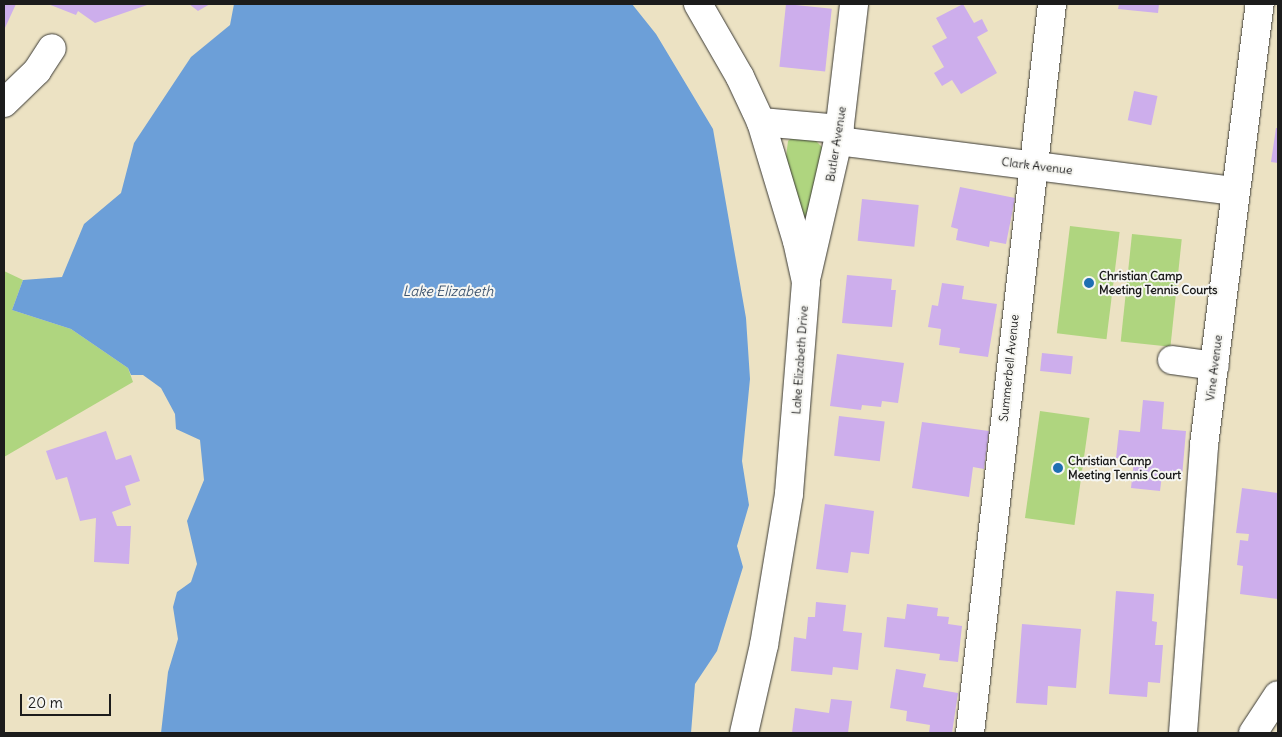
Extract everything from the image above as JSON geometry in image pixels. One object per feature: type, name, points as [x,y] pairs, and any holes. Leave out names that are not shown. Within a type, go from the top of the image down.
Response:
[{"type":"street","name":"Lake Elizabeth Drive","points":[[698,4],[740,77],[761,122],[797,241],[806,282],[789,494],[764,645],[744,733]]},
{"type":"street","name":"Butler Avenue","points":[[806,282],[839,135],[854,4]]},
{"type":"street","name":"Summerbell Avenue","points":[[970,733],[1031,166],[1052,4]]},
{"type":"street","name":"Vine Avenue","points":[[1183,733],[1200,484],[1235,191],[1260,4]]},
{"type":"street","points":[[4,104],[37,71],[52,48]]},
{"type":"street","name":"Clark Avenue","points":[[761,122],[1031,166],[1235,191]]},
{"type":"street","points":[[1172,360],[1214,366]]},
{"type":"street","points":[[1253,733],[1278,695]]},
{"type":"green space","points":[[793,137],[815,140],[824,149],[807,217],[803,216],[786,157],[788,141]]},
{"type":"green space","name":"Christian Camp Meeting Tennis Courts","points":[[1070,226],[1120,232],[1106,339],[1057,333]]},
{"type":"green space","name":"Christian Camp Meeting Tennis Courts","points":[[1132,234],[1182,239],[1170,347],[1121,341]]},
{"type":"green space","points":[[4,271],[23,280],[12,310],[71,329],[128,368],[133,382],[4,457]]},
{"type":"green space","name":"Christian Camp Meeting Tennis Court","points":[[1040,411],[1090,418],[1074,525],[1025,518]]},
{"type":"water","name":"Lake Elizabeth","points":[[234,4],[632,4],[656,34],[713,129],[746,318],[750,379],[742,461],[749,505],[737,546],[743,567],[717,651],[695,684],[691,733],[161,733],[168,672],[178,639],[173,607],[177,592],[191,582],[197,564],[187,521],[204,480],[200,440],[176,429],[175,414],[161,388],[143,375],[131,375],[128,368],[71,329],[12,310],[23,280],[62,277],[84,224],[121,193],[134,143],[191,57],[230,25]]},
{"type":"building","points":[[4,4],[16,4],[4,30]]},
{"type":"building","points":[[48,4],[150,4],[95,23],[78,11],[76,15]]},
{"type":"building","points":[[189,4],[210,4],[198,11]]},
{"type":"building","points":[[786,4],[832,9],[825,71],[779,67]]},
{"type":"building","points":[[963,4],[974,23],[982,19],[988,31],[977,37],[997,73],[961,94],[952,80],[942,86],[934,73],[944,67],[932,46],[947,38],[936,18]]},
{"type":"building","points":[[1119,4],[1159,4],[1158,13],[1118,9]]},
{"type":"building","points":[[1134,91],[1157,96],[1151,125],[1128,120]]},
{"type":"building","points":[[1276,128],[1278,128],[1278,163],[1271,162]]},
{"type":"building","points":[[960,187],[1015,198],[1006,244],[990,241],[989,247],[956,240],[958,229],[951,227]]},
{"type":"building","points":[[862,199],[919,205],[914,247],[858,241]]},
{"type":"building","points":[[847,275],[892,279],[891,290],[896,290],[892,327],[842,323]]},
{"type":"building","points":[[942,283],[964,286],[962,299],[997,304],[988,357],[959,353],[960,348],[939,345],[941,329],[928,327],[932,305],[938,306]]},
{"type":"building","points":[[1042,353],[1073,356],[1071,374],[1040,371]]},
{"type":"building","points":[[837,354],[904,363],[898,403],[882,401],[881,407],[862,405],[861,410],[830,406]]},
{"type":"building","points":[[1143,400],[1164,402],[1162,429],[1186,431],[1182,477],[1162,475],[1160,491],[1131,488],[1134,460],[1116,458],[1119,430],[1140,432]]},
{"type":"building","points":[[839,416],[885,422],[880,461],[834,456]]},
{"type":"building","points":[[922,422],[989,431],[984,469],[973,467],[969,497],[912,488]]},
{"type":"building","points":[[106,431],[116,460],[131,455],[140,481],[125,486],[131,505],[112,512],[117,526],[131,526],[129,564],[94,562],[96,518],[80,521],[67,477],[56,480],[46,451]]},
{"type":"building","points":[[1242,488],[1278,493],[1278,599],[1240,594],[1243,566],[1237,565],[1240,540],[1248,541],[1249,534],[1236,533]]},
{"type":"building","points":[[825,504],[874,511],[869,554],[851,552],[848,573],[816,569]]},
{"type":"building","points":[[1116,591],[1154,594],[1152,621],[1157,622],[1155,645],[1163,645],[1160,683],[1148,682],[1147,697],[1109,694]]},
{"type":"building","points":[[816,602],[846,605],[843,631],[862,633],[858,670],[833,667],[832,675],[791,671],[794,637],[806,639],[808,617],[815,617]]},
{"type":"building","points":[[907,604],[938,608],[937,616],[949,617],[948,624],[962,626],[958,662],[939,660],[940,654],[884,647],[887,617],[905,619]]},
{"type":"building","points":[[1022,624],[1081,629],[1076,688],[1048,686],[1047,705],[1016,703]]},
{"type":"building","points":[[896,669],[926,674],[923,687],[958,693],[952,733],[929,733],[930,725],[906,721],[907,711],[890,708]]},
{"type":"building","points":[[831,699],[852,701],[848,733],[792,733],[795,708],[829,713]]},
{"type":"place","name":"Christian Camp Meeting Tennis Courts","points":[[1089,283]]},
{"type":"place","name":"Christian Camp Meeting Tennis Court","points":[[1058,468]]}]
